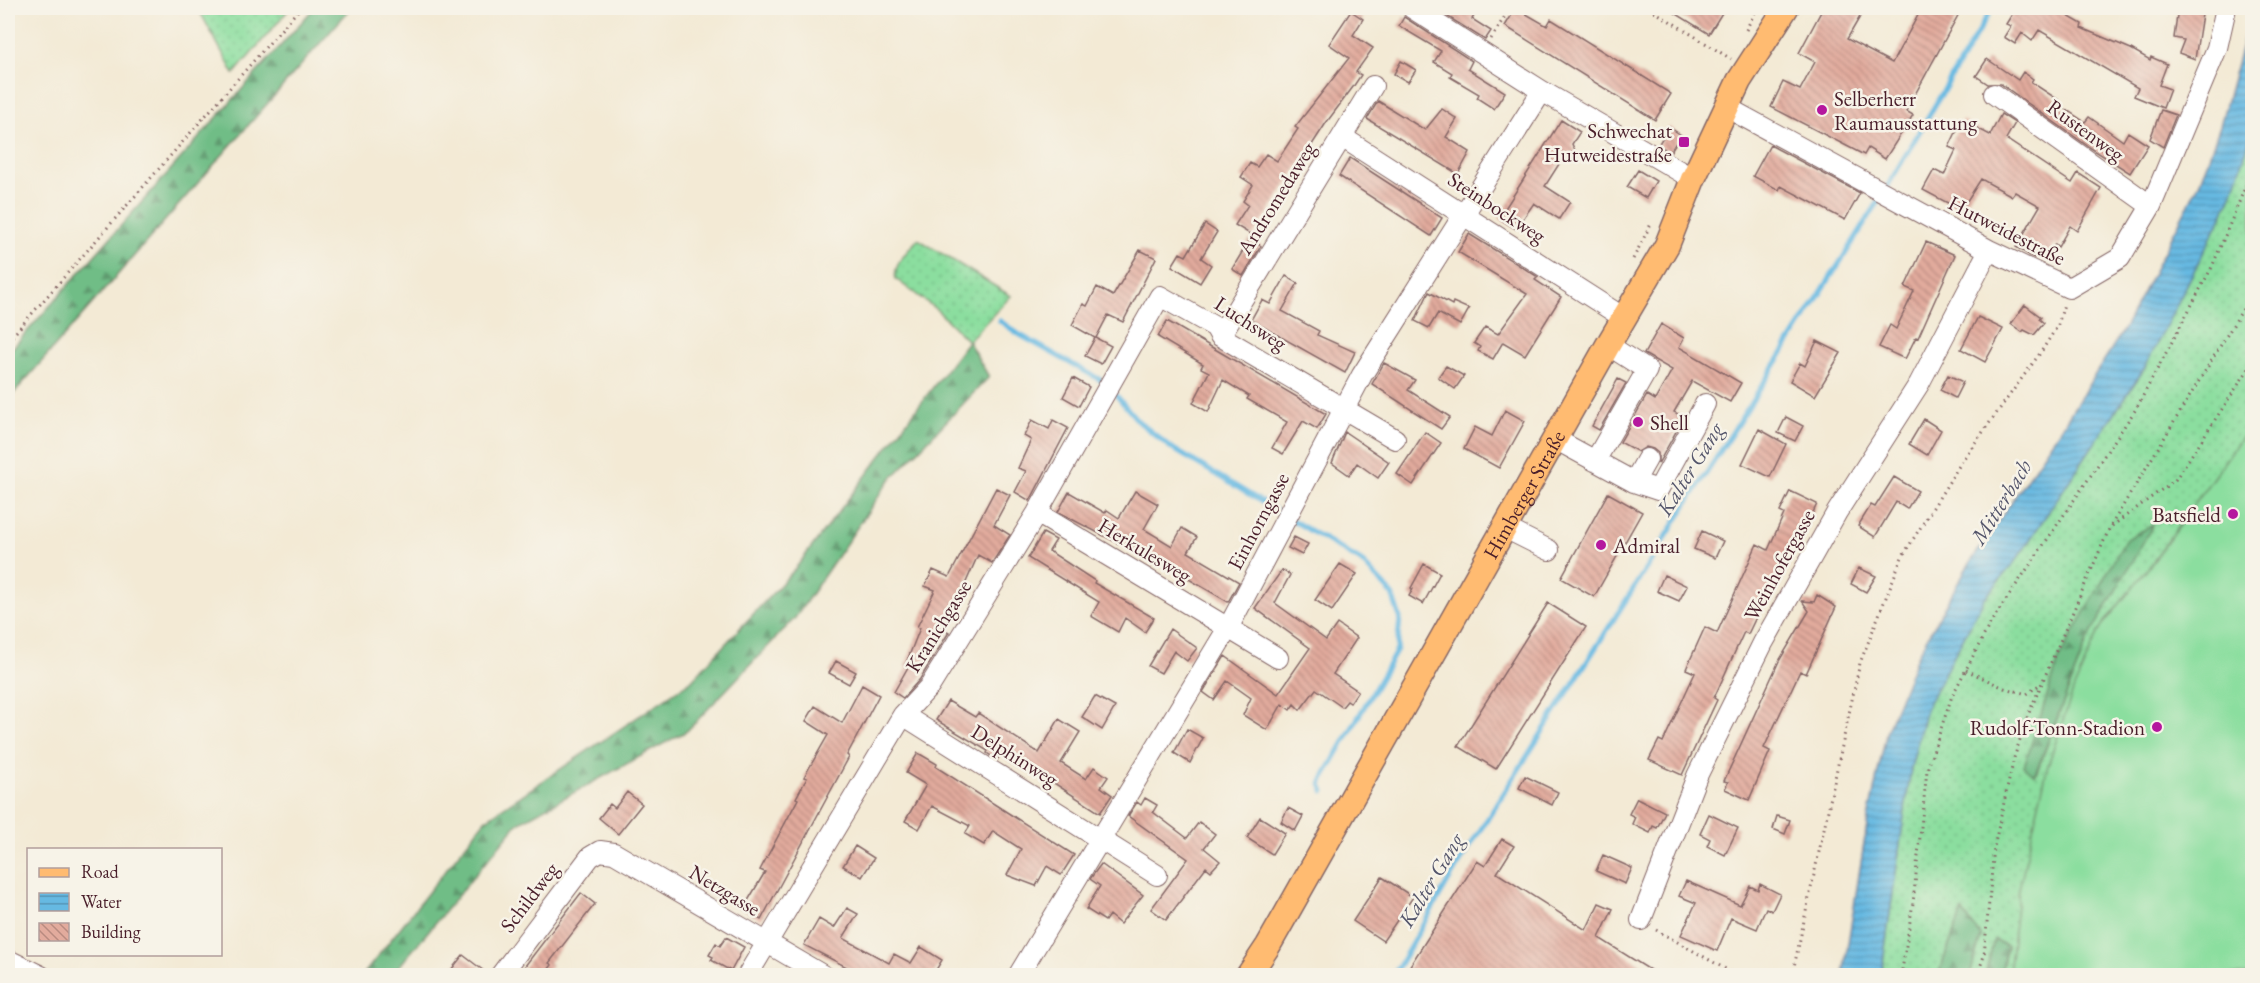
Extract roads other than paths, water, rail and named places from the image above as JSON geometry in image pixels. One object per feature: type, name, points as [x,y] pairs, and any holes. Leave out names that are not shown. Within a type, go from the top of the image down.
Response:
[{"type":"main road","name":"Himberger Straße","points":[[1248,975],[1268,946],[1555,438],[1667,245],[1726,107],[1746,68],[1786,8]]},
{"type":"street","points":[[1412,8],[1542,91],[1693,180]]},
{"type":"street","name":"Hutweidestraße","points":[[1726,107],[1989,250],[2069,288],[2120,258],[2151,206],[2217,48],[2226,8]]},
{"type":"street","name":"Andromedaweg","points":[[1220,336],[1373,86]]},
{"type":"street","name":"Einhorngasse","points":[[1018,975],[1228,628],[1346,410],[1362,375],[1542,91]]},
{"type":"street","name":"Rustenweg","points":[[1994,94],[2151,206]]},
{"type":"street","name":"Steinbockweg","points":[[1342,137],[1624,318]]},
{"type":"street","name":"Weinhofergasse","points":[[1641,920],[1697,776],[1763,643],[1837,512],[1919,384],[1989,250]]},
{"type":"street","name":"Luchsweg","points":[[1160,296],[1215,327],[1220,336],[1395,439]]},
{"type":"street","name":"Kranichgasse","points":[[747,975],[903,715],[930,686],[1037,513],[1160,296]]},
{"type":"street","points":[[1595,461],[1647,370],[1608,345]]},
{"type":"street","points":[[1555,438],[1634,482],[1658,490],[1705,404]]},
{"type":"street","points":[[1634,482],[1647,459]]},
{"type":"street","name":"Herkulesweg","points":[[1037,513],[1278,658]]},
{"type":"street","points":[[1505,528],[1549,550]]},
{"type":"street","name":"Delphinweg","points":[[903,715],[1157,875]]},
{"type":"street","name":"Netzgasse","points":[[600,851],[614,853],[824,975]]},
{"type":"street","name":"Schildweg","points":[[500,975],[574,876],[590,857],[600,851]]},
{"type":"street","points":[[8,960],[41,975]]},
{"type":"water","points":[[2252,9],[2252,133],[2231,198],[2144,369],[2017,559],[1984,599],[1926,708],[1911,768],[1881,975],[1843,975],[1868,819],[1887,730],[1918,654],[1966,569],[2060,430],[2124,329],[2200,182],[2220,126]]},
{"type":"waterway","name":"Kalter Gang","points":[[1393,976],[1455,870],[1877,204],[1992,8]]},
{"type":"waterway","points":[[1000,321],[1020,335],[1106,383],[1138,421],[1170,447],[1361,561],[1392,594],[1400,618],[1397,650],[1326,773],[1321,784],[1324,791]]},
{"type":"place","name":"Selberherr Raumausstattung","points":[[1822,110]]},
{"type":"place","name":"Schwechat Hutweidestraße","points":[[1684,142]]},
{"type":"place","name":"Shell","points":[[1638,422]]},
{"type":"place","name":"Batsfield","points":[[2233,514]]},
{"type":"place","name":"Admiral","points":[[1601,545]]},
{"type":"place","name":"Rudolf-Tonn-Stadion","points":[[2157,727]]},
{"type":"water label","name":"Mitterbach","points":[[2001,502]]}]
